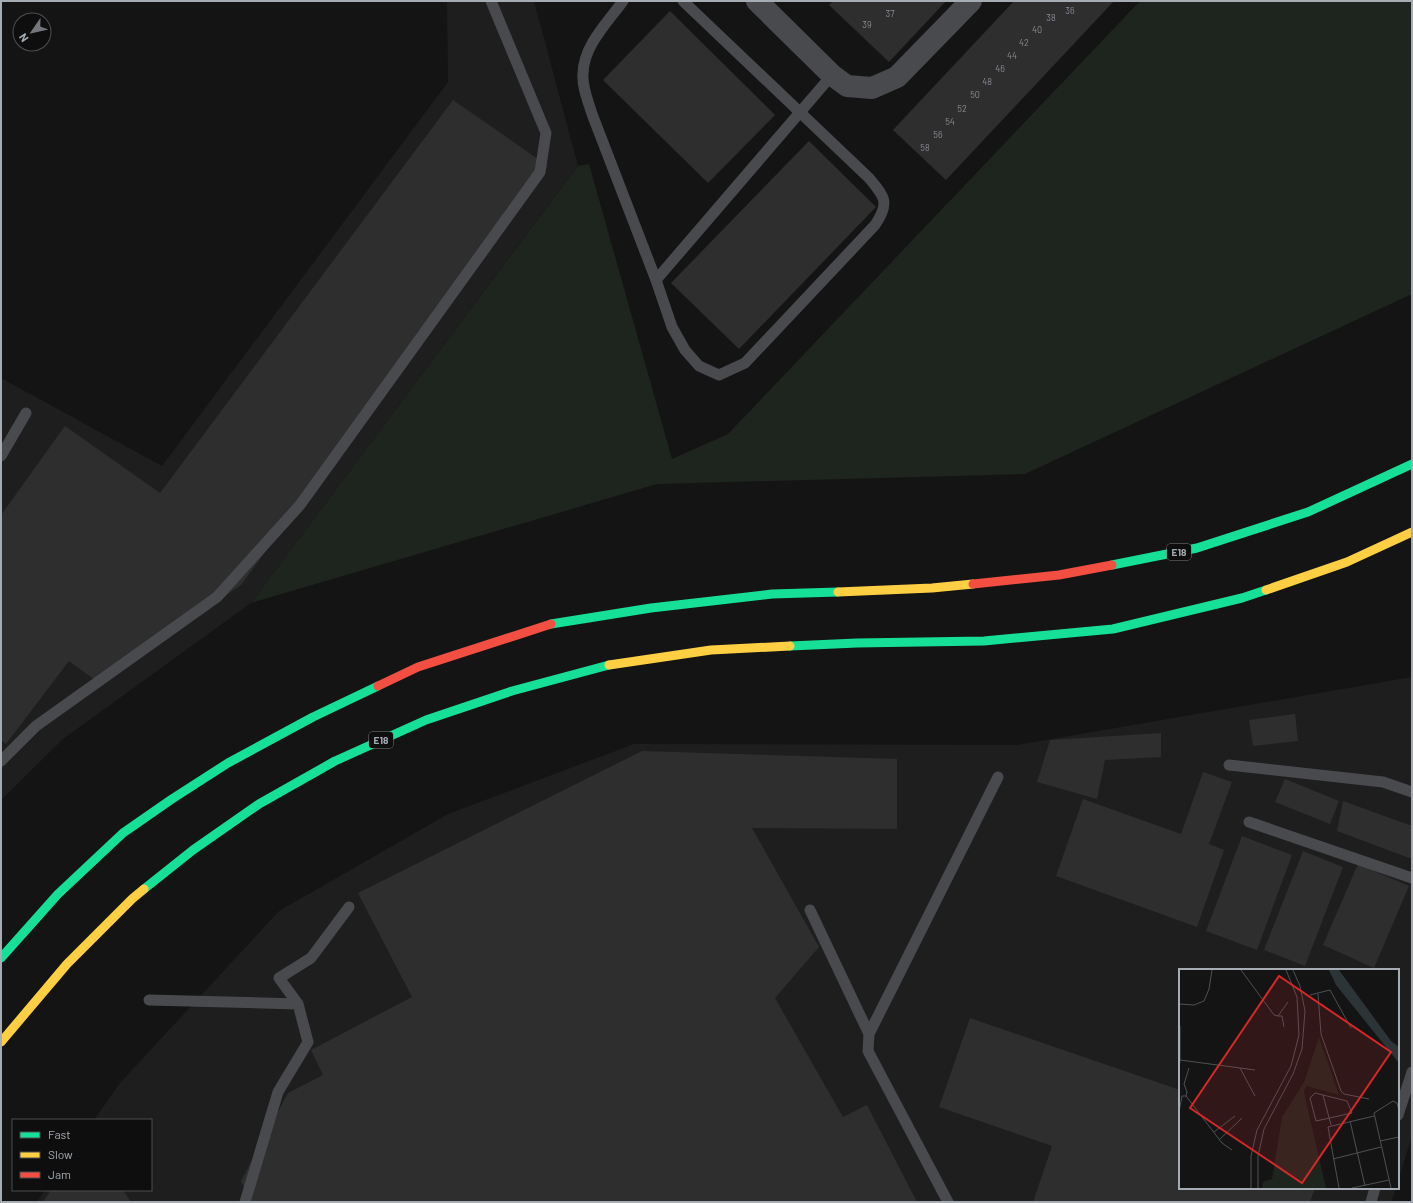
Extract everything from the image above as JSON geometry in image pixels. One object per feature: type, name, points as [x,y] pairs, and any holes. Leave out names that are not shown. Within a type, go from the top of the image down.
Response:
[{"type":"highway","name":"E18","points":[[1,958],[58,894],[123,833],[228,763],[313,717],[418,667],[547,625],[651,608],[772,594],[932,588],[1058,575],[1197,548],[1308,512],[1412,464]]},
{"type":"highway","name":"E18","points":[[1,1042],[67,964],[132,899],[193,850],[259,804],[335,761],[426,720],[512,690],[604,666],[711,650],[984,641],[1113,629],[1242,598],[1347,562],[1412,532]]},
{"type":"street","points":[[757,1],[832,75],[847,86],[872,88],[897,78],[971,1]]},
{"type":"lane","points":[[1,761],[36,726],[218,597],[300,505],[540,172],[546,132],[491,1]]},
{"type":"lane","points":[[623,1],[592,43],[586,58],[583,74],[586,95],[672,326],[685,350],[699,366],[719,375],[745,364],[875,225],[882,215],[885,204],[879,190],[869,178],[683,1]]},
{"type":"lane","points":[[656,280],[832,75]]},
{"type":"lane","points":[[1,456],[26,413]]},
{"type":"lane","points":[[1229,765],[1383,782],[1412,792]]},
{"type":"lane","points":[[948,1202],[868,1051],[869,1034],[998,777]]},
{"type":"lane","points":[[1249,822],[1412,878]]},
{"type":"lane","points":[[245,1202],[278,1092],[308,1042],[298,1004],[279,978],[311,958],[349,908]]},
{"type":"lane","points":[[810,910],[869,1034]]},
{"type":"lane","points":[[149,1000],[298,1004]]},
{"type":"lane","points":[[1399,1111],[1412,1072]]},
{"type":"lane","points":[[1371,1202],[1375,1189]]},
{"type":"shaded area","points":[[447,1],[534,1],[578,166],[251,603],[63,739],[1,800],[1,378],[162,466],[448,82]]},
{"type":"shaded area","points":[[1140,1],[1412,1],[1412,294],[1025,474],[657,484],[251,603],[578,166],[589,164],[672,459],[728,434]]},
{"type":"shaded area","points":[[1412,677],[1412,1136],[1399,1178],[1399,969],[1179,969],[1179,1189],[1396,1189],[1391,1202],[37,1202],[44,1191],[152,1191],[152,1119],[95,1119],[120,1083],[279,911],[448,814],[634,744],[1017,745]]},
{"type":"building","points":[[833,1],[946,1],[889,62],[829,5]]},
{"type":"building","points":[[1014,1],[1114,1],[946,180],[893,130]]},
{"type":"building","points":[[670,11],[775,115],[708,183],[603,80]]},
{"type":"building","points":[[453,100],[548,166],[241,585],[99,683],[69,661],[6,744],[1,740],[1,515],[65,426],[160,493]]},
{"type":"building","points":[[809,141],[876,207],[739,349],[671,283]]},
{"type":"building","points":[[1295,714],[1298,741],[1253,746],[1249,720]]},
{"type":"building","points":[[1161,733],[1161,757],[1105,760],[1097,799],[1037,782],[1050,740]]},
{"type":"building","points":[[642,751],[897,759],[897,829],[752,828],[819,947],[775,998],[843,1117],[867,1105],[917,1202],[251,1202],[241,1181],[288,1093],[323,1075],[311,1050],[412,997],[358,893]]},
{"type":"building","points":[[1203,772],[1232,782],[1209,844],[1224,850],[1197,927],[1056,876],[1083,799],[1181,834]]},
{"type":"building","points":[[1285,779],[1339,801],[1330,824],[1275,802]]},
{"type":"building","points":[[1343,801],[1412,826],[1412,859],[1337,831]]},
{"type":"building","points":[[1242,836],[1292,855],[1257,950],[1206,931]]},
{"type":"building","points":[[1303,851],[1343,867],[1305,966],[1264,950]]},
{"type":"building","points":[[1358,864],[1409,886],[1374,968],[1323,945]]},
{"type":"building","points":[[970,1018],[1179,1090],[1179,1189],[1315,1189],[1310,1202],[1033,1202],[1052,1146],[939,1107]]},
{"type":"building","points":[[50,1191],[124,1191],[131,1202],[43,1202]]},
{"type":"traffic: fast","points":[[1112,565],[1197,548],[1308,512],[1412,464]]},
{"type":"traffic: fast","points":[[790,646],[857,643],[984,641],[1113,629],[1242,598],[1266,590]]},
{"type":"traffic: fast","points":[[551,624],[651,608],[772,594],[838,592]]},
{"type":"traffic: fast","points":[[144,889],[193,850],[259,804],[335,761],[426,720],[512,691],[609,665]]},
{"type":"traffic: fast","points":[[1,958],[58,894],[123,833],[228,763],[313,717],[378,686]]},
{"type":"traffic: slow","points":[[1266,590],[1347,562],[1412,532]]},
{"type":"traffic: slow","points":[[838,592],[932,588],[973,584]]},
{"type":"traffic: slow","points":[[609,665],[711,650],[790,646]]},
{"type":"traffic: slow","points":[[1,1042],[67,964],[132,899],[144,889]]},
{"type":"traffic: jam","points":[[973,584],[1059,575],[1112,565]]},
{"type":"traffic: jam","points":[[378,686],[418,667],[551,624]]}]
